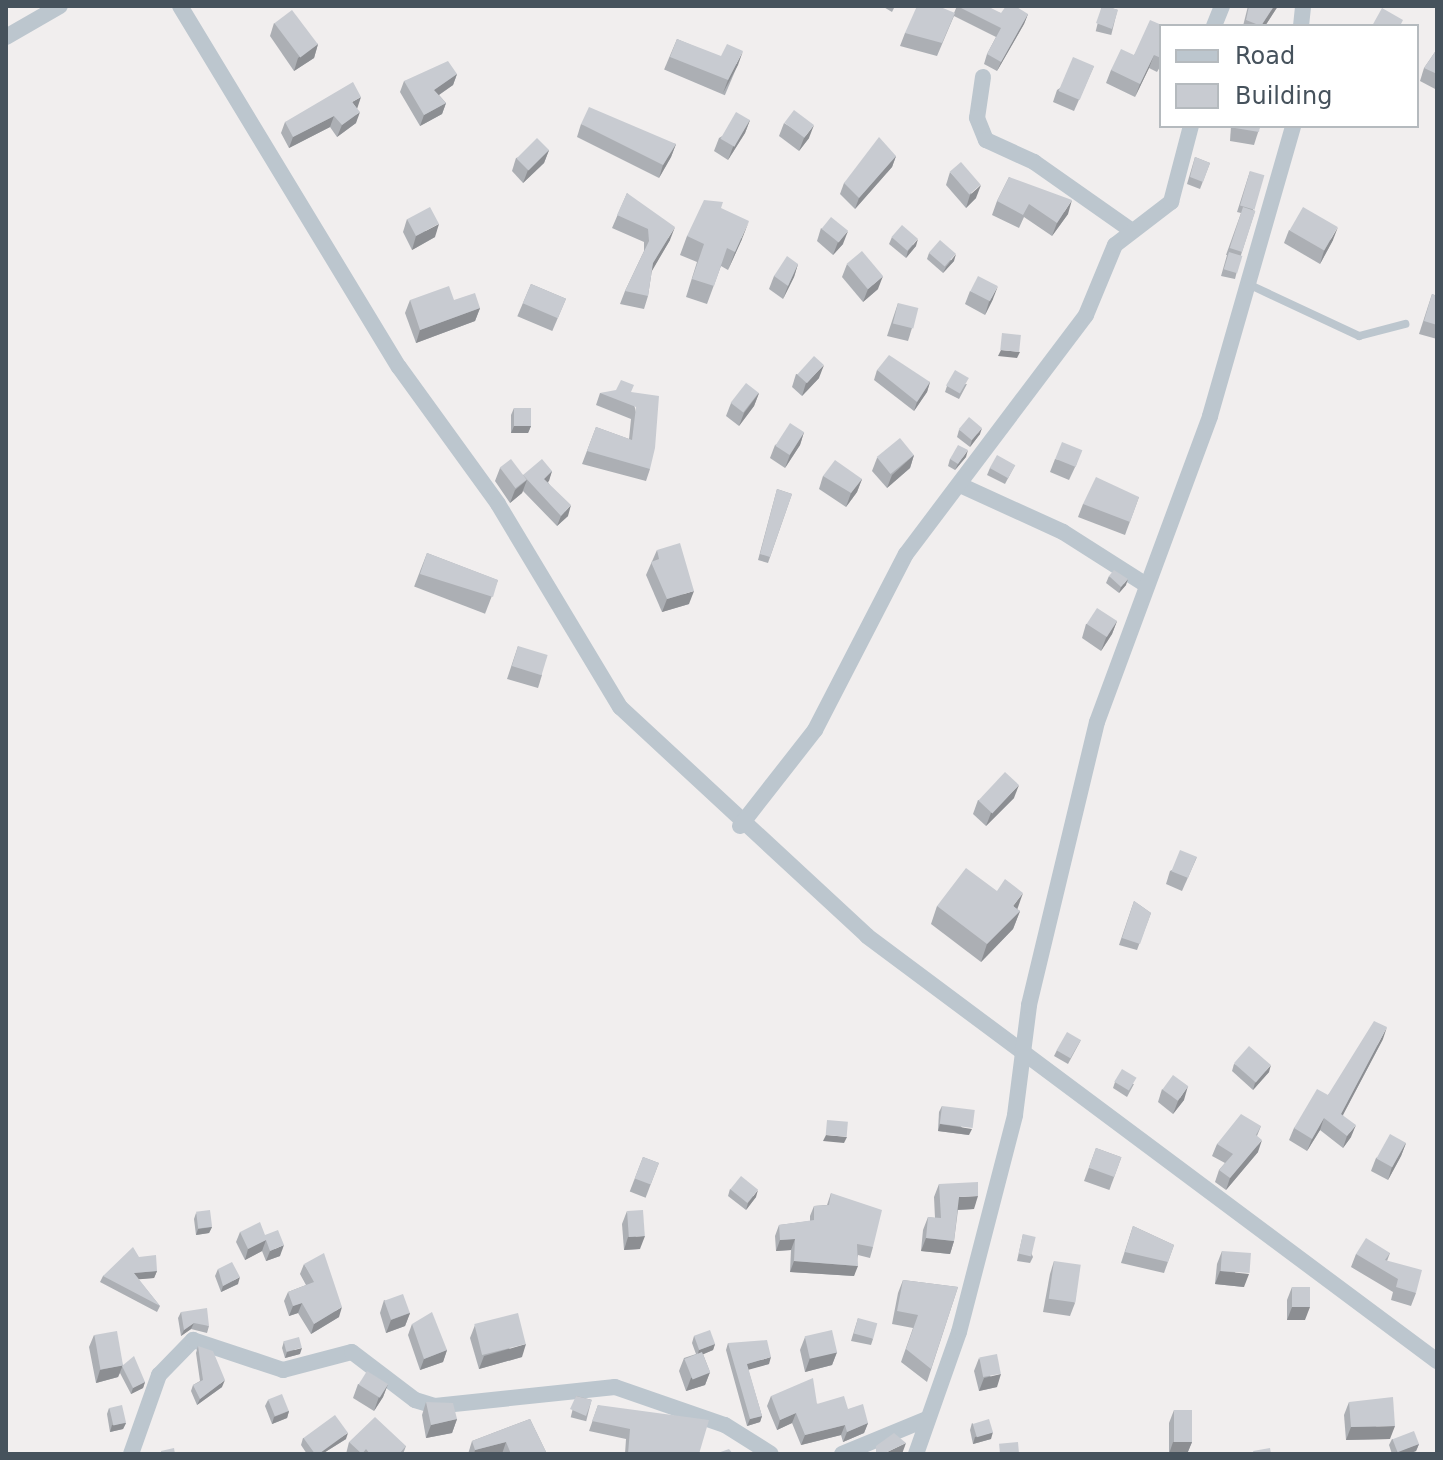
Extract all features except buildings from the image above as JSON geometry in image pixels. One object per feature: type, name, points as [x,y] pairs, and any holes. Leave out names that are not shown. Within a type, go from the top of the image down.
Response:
[{"type":"street","points":[[6,37],[60,6]]},
{"type":"street","points":[[182,7],[399,367],[498,504],[620,707],[740,826],[867,936],[1437,1361]]},
{"type":"street","points":[[983,77],[977,118],[986,140],[1034,162],[1132,231]]},
{"type":"street","points":[[740,826],[815,730],[893,574],[1074,333],[1115,245],[1171,202],[1190,128]]},
{"type":"street","points":[[916,1454],[959,1332],[1015,1115],[1023,1055],[1091,748],[1143,583],[1210,416],[1292,128]]},
{"type":"street","points":[[960,485],[1063,532],[1143,583]]},
{"type":"street","points":[[131,1454],[159,1375],[193,1340],[283,1370],[352,1352],[415,1400],[435,1406],[615,1387],[717,1421],[771,1454]]},
{"type":"street","points":[[842,1454],[927,1419]]},
{"type":"lane","points":[[1247,283],[1359,336],[1405,324]]}]
